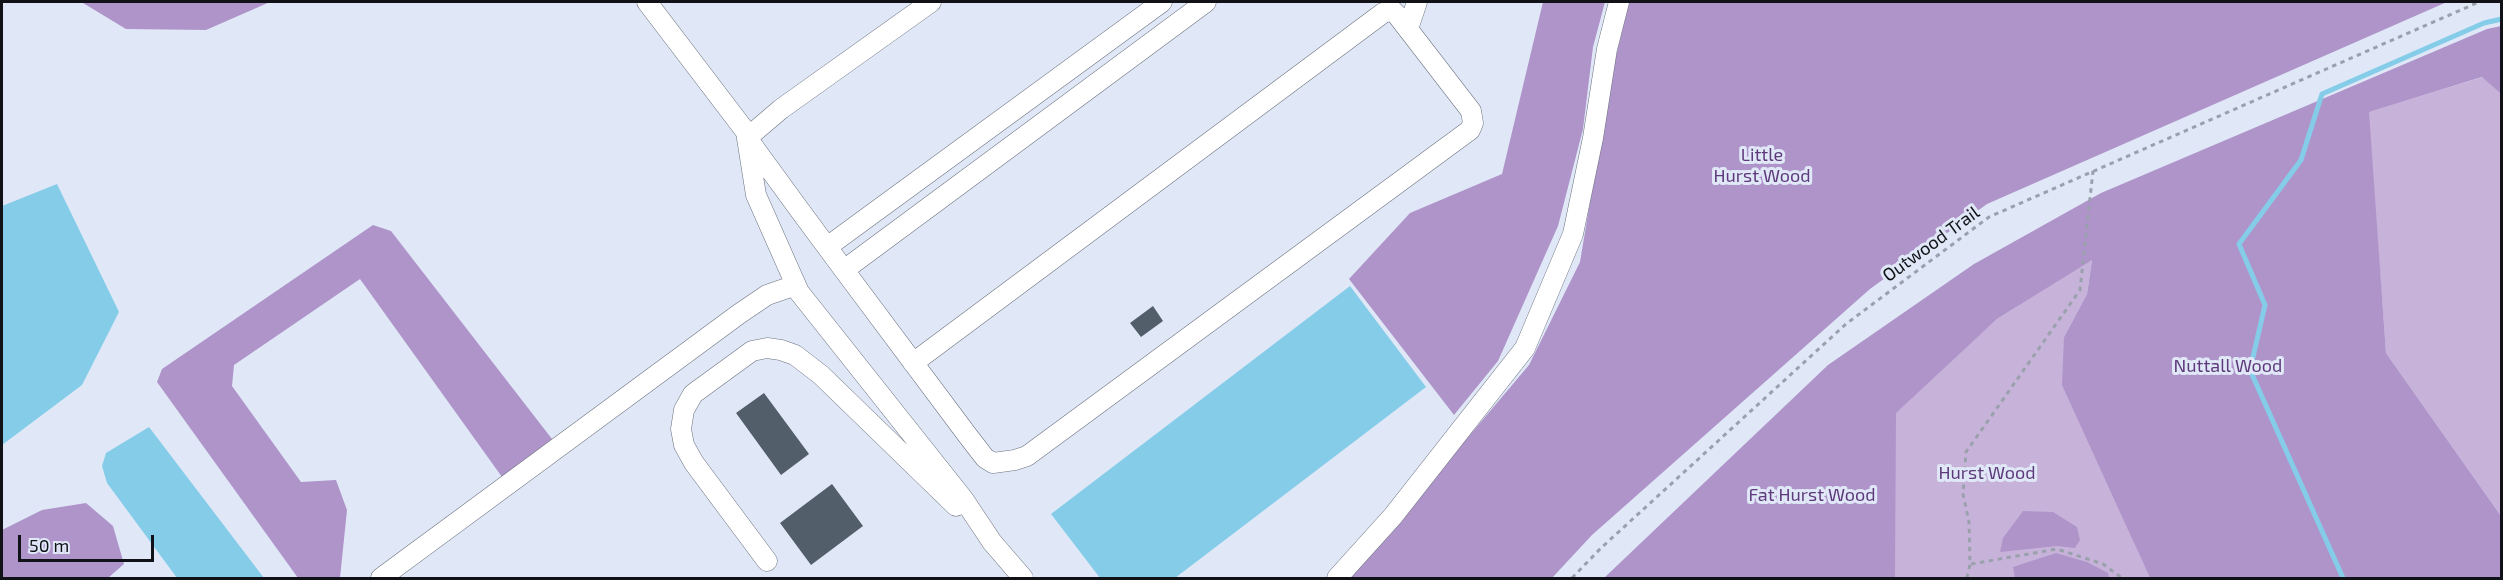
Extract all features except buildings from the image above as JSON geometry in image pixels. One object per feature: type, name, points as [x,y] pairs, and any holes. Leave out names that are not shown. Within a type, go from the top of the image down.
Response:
[{"type":"lane","points":[[647,2],[746,132],[756,195],[796,285],[964,500],[992,542]]},
{"type":"lane","points":[[747,138],[781,109],[930,2]]},
{"type":"lane","points":[[827,247],[1162,2]]},
{"type":"lane","points":[[844,270],[1206,2]]},
{"type":"lane","points":[[1408,29],[1417,2]]},
{"type":"lane","points":[[1337,579],[1393,516],[1525,348],[1573,234],[1593,138],[1607,49],[1619,2]]},
{"type":"lane","points":[[747,138],[913,363],[985,458],[993,463],[1027,456],[1470,130],[1473,117],[1471,111],[1392,10],[1383,14],[913,363]]},
{"type":"lane","points":[[381,579],[739,314],[767,295],[796,285]]},
{"type":"lane","points":[[767,561],[694,463],[684,445],[681,429],[684,410],[693,394],[752,351],[766,348],[795,355],[821,375],[992,542],[1023,579]]},
{"type":"path","name":"Outwood Trail","points":[[1572,579],[1609,540],[1846,324],[1989,217],[2479,2]]},
{"type":"path","points":[[1967,579],[1970,564],[1969,522],[1962,494],[1966,452],[2080,290],[2093,171]]},
{"type":"path","points":[[1970,564],[2056,549],[2103,564],[2122,579]]},
{"type":"green space","points":[[270,2],[206,30],[126,29],[83,3]]},
{"type":"green space","points":[[1543,2],[1605,2],[1593,47],[1583,129],[1558,226],[1498,361],[1454,415],[1349,279],[1410,213],[1502,174]]},
{"type":"green space","name":"Little Hurst Wood","points":[[1629,2],[2447,2],[1987,204],[1870,289],[1592,535],[1552,578],[1349,578],[1529,365],[1580,262],[1611,77]]},
{"type":"green space","name":"Nuttall Wood","points":[[2501,26],[2501,94],[2482,77],[2369,112],[2386,353],[2501,516],[2501,578],[2150,578],[2062,385],[2064,337],[2087,294],[2092,260],[1997,319],[1896,413],[1895,578],[1604,578],[1828,365],[1974,264],[2101,193],[2487,29]]},
{"type":"green space","points":[[2483,77],[2501,94],[2501,516],[2386,353],[2368,112]]},
{"type":"green space","points":[[373,225],[391,231],[552,439],[502,477],[360,279],[234,365],[232,386],[301,482],[336,480],[347,510],[340,578],[298,578],[157,382],[162,369]]},
{"type":"green space","name":"Hurst Wood","points":[[2092,259],[2087,294],[2064,337],[2133,540],[2150,578],[1712,578],[1997,319]]},
{"type":"green space","points":[[86,503],[113,526],[124,564],[108,578],[2,578],[2,530],[42,510]]},
{"type":"green space","points":[[2023,511],[2053,512],[2077,527],[2080,540],[2075,548],[2057,546],[2000,552],[2003,538]]},
{"type":"green space","points":[[2056,553],[2087,562],[2108,573],[2109,578],[2015,578],[2013,567]]},
{"type":"water","points":[[57,184],[119,312],[82,385],[2,445],[2,206]]},
{"type":"water","points":[[1350,286],[1426,387],[1175,578],[1100,578],[1051,514]]},
{"type":"water","points":[[149,427],[264,578],[177,578],[107,483],[102,466],[106,453]]},
{"type":"waterway","points":[[2343,578],[2250,370],[2265,305],[2239,244],[2301,160],[2322,94],[2484,23],[2502,19]]},
{"type":"park label","name":"Fat Hurst Wood","points":[[1812,495]]}]
